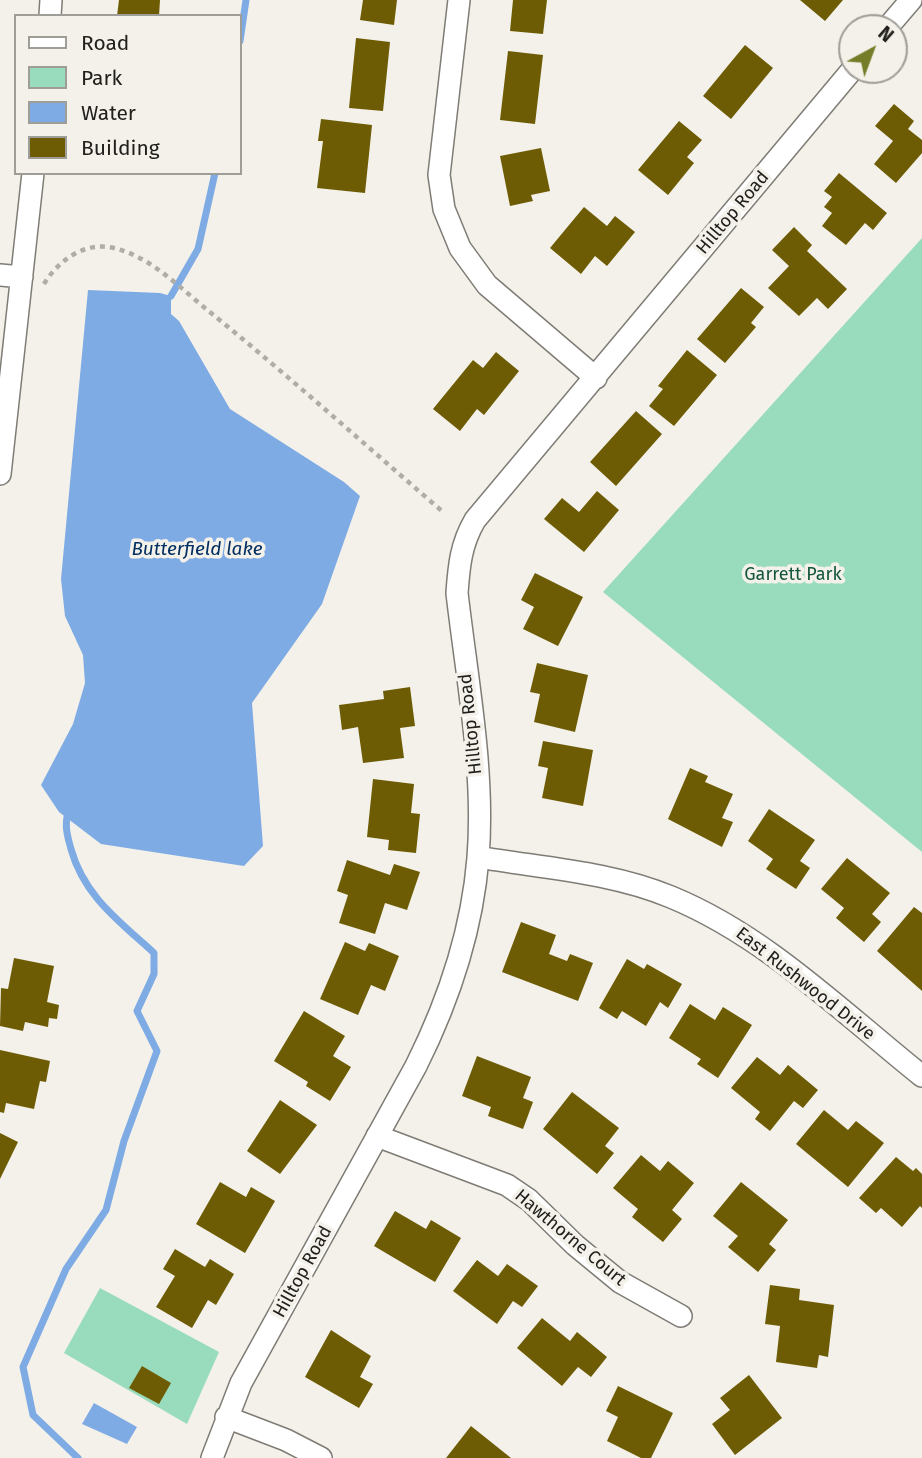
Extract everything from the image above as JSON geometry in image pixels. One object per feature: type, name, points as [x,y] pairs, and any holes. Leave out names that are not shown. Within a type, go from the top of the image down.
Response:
[{"type":"street","points":[[459,0],[439,175],[448,219],[468,261],[487,285],[596,378]]},
{"type":"street","points":[[899,14],[911,0]]},
{"type":"street","name":"Hilltop Road","points":[[212,1458],[226,1417],[242,1383],[440,1018],[468,923],[478,857],[479,804],[457,593],[461,550],[475,520],[840,84]]},
{"type":"street","points":[[0,474],[33,175]]},
{"type":"street","points":[[0,275],[22,276]]},
{"type":"street","name":"East Rushwood Drive","points":[[478,857],[623,882],[669,896],[713,915],[781,962],[922,1076]]},
{"type":"street","name":"Hawthorne Court","points":[[377,1136],[507,1185],[535,1205],[575,1245],[620,1282],[681,1316]]},
{"type":"street","points":[[226,1417],[286,1440],[321,1458]]},
{"type":"path","points":[[44,285],[56,264],[71,255],[102,248],[113,248],[149,263],[442,511]]},
{"type":"green space","name":"Garrett Park","points":[[922,238],[922,852],[603,592]]},
{"type":"green space","points":[[100,1288],[219,1352],[187,1424],[64,1353]]},
{"type":"water","name":"Butterfield lake","points":[[88,290],[160,293],[171,296],[171,314],[179,321],[230,409],[344,482],[360,496],[322,604],[252,703],[263,846],[244,866],[101,844],[59,812],[41,785],[73,724],[85,683],[83,655],[65,616],[61,579]]},
{"type":"water","points":[[94,1403],[137,1427],[127,1444],[82,1424]]},
{"type":"building","points":[[119,0],[160,0],[159,14],[117,14]]},
{"type":"building","points":[[363,0],[397,0],[394,25],[360,20]]},
{"type":"building","points":[[513,0],[547,0],[543,34],[510,31]]},
{"type":"building","points":[[800,0],[843,0],[825,21]]},
{"type":"building","points":[[356,38],[390,42],[383,111],[349,108]]},
{"type":"building","points":[[745,45],[773,68],[731,119],[703,96]]},
{"type":"building","points":[[508,51],[543,55],[535,124],[500,120]]},
{"type":"building","points":[[894,104],[914,121],[908,129],[922,140],[922,153],[896,183],[874,164],[893,141],[875,126]]},
{"type":"building","points":[[321,119],[372,125],[365,193],[317,188],[323,141],[318,141]]},
{"type":"building","points":[[679,121],[702,140],[687,157],[694,163],[668,195],[638,170]]},
{"type":"building","points":[[541,148],[550,191],[531,195],[533,201],[510,206],[500,156]]},
{"type":"building","points":[[839,173],[887,213],[873,230],[865,223],[846,245],[822,226],[832,213],[824,207],[832,197],[824,191]]},
{"type":"building","points":[[584,207],[607,226],[615,216],[635,232],[607,266],[595,256],[581,274],[550,248]]},
{"type":"building","points":[[794,227],[812,245],[807,251],[847,289],[828,309],[817,298],[799,316],[768,288],[789,266],[772,250]]},
{"type":"building","points":[[741,288],[764,307],[751,323],[756,327],[725,363],[697,339]]},
{"type":"building","points":[[687,350],[717,375],[674,426],[649,406],[663,389],[658,386]]},
{"type":"building","points":[[496,352],[519,371],[484,415],[477,409],[460,431],[433,409],[473,360],[483,368]]},
{"type":"building","points":[[636,411],[662,434],[616,486],[590,462]]},
{"type":"building","points":[[597,491],[619,510],[584,552],[544,519],[562,498],[579,512]]},
{"type":"building","points":[[535,573],[583,597],[558,646],[523,629],[534,607],[521,600]]},
{"type":"building","points":[[537,663],[588,675],[575,732],[534,722],[540,694],[530,692]]},
{"type":"building","points":[[410,687],[415,726],[400,728],[404,758],[363,763],[358,727],[342,730],[339,705],[384,699],[383,691]]},
{"type":"building","points":[[543,741],[593,750],[583,806],[542,798],[548,768],[538,766]]},
{"type":"building","points":[[690,768],[708,776],[705,782],[733,794],[722,818],[733,822],[722,847],[668,819]]},
{"type":"building","points":[[373,779],[414,784],[411,813],[420,814],[416,853],[388,850],[389,840],[367,837]]},
{"type":"building","points":[[769,809],[815,840],[800,861],[810,868],[796,889],[766,869],[773,859],[748,841]]},
{"type":"building","points":[[847,858],[890,893],[872,914],[881,922],[864,942],[836,918],[844,908],[821,889]]},
{"type":"building","points":[[347,860],[390,875],[394,864],[420,872],[407,910],[385,903],[375,934],[339,923],[348,895],[337,891]]},
{"type":"building","points":[[914,907],[922,913],[922,991],[877,951]]},
{"type":"building","points":[[521,922],[556,935],[549,954],[567,961],[570,954],[593,963],[578,1001],[502,972]]},
{"type":"building","points":[[345,942],[365,951],[369,943],[399,956],[385,991],[371,985],[358,1015],[320,999]]},
{"type":"building","points":[[14,958],[54,966],[47,1002],[59,1005],[57,1019],[49,1018],[48,1027],[25,1022],[23,1031],[0,1026],[1,988],[8,989]]},
{"type":"building","points":[[627,959],[644,969],[647,964],[682,984],[668,1008],[660,1002],[646,1026],[622,1011],[617,1019],[599,1008]]},
{"type":"building","points":[[690,1004],[715,1020],[723,1007],[752,1025],[718,1078],[697,1064],[701,1059],[669,1038]]},
{"type":"building","points":[[304,1011],[345,1036],[333,1056],[351,1067],[330,1101],[306,1086],[308,1082],[274,1061]]},
{"type":"building","points":[[0,1050],[50,1061],[46,1082],[40,1081],[34,1109],[6,1103],[4,1113],[0,1112]]},
{"type":"building","points":[[477,1056],[531,1077],[523,1098],[533,1102],[523,1129],[488,1116],[491,1107],[462,1096]]},
{"type":"building","points":[[757,1057],[780,1075],[788,1065],[818,1090],[803,1108],[794,1101],[770,1131],[755,1119],[760,1112],[731,1088]]},
{"type":"building","points":[[572,1092],[619,1128],[605,1146],[614,1153],[597,1174],[543,1129]]},
{"type":"building","points":[[280,1100],[317,1125],[280,1174],[247,1151]]},
{"type":"building","points":[[824,1110],[848,1130],[856,1121],[884,1143],[848,1187],[796,1144]]},
{"type":"building","points":[[0,1133],[18,1142],[0,1179]]},
{"type":"building","points":[[641,1155],[660,1171],[668,1161],[694,1183],[672,1210],[682,1219],[663,1242],[632,1217],[638,1209],[613,1188]]},
{"type":"building","points":[[896,1157],[913,1171],[916,1168],[922,1174],[922,1208],[920,1206],[902,1227],[881,1208],[876,1213],[859,1198]]},
{"type":"building","points":[[220,1182],[246,1197],[251,1187],[275,1201],[245,1253],[196,1224]]},
{"type":"building","points":[[741,1182],[788,1220],[769,1244],[776,1250],[758,1272],[728,1247],[738,1236],[713,1216]]},
{"type":"building","points":[[395,1211],[426,1229],[431,1220],[461,1238],[435,1282],[374,1246]]},
{"type":"building","points":[[175,1249],[205,1267],[210,1259],[234,1274],[216,1305],[208,1300],[192,1328],[156,1307],[175,1276],[163,1269]]},
{"type":"building","points":[[477,1260],[498,1276],[507,1264],[538,1286],[522,1307],[513,1301],[497,1324],[453,1291]]},
{"type":"building","points":[[770,1285],[800,1289],[799,1300],[834,1305],[828,1357],[819,1355],[817,1368],[776,1362],[780,1326],[765,1324]]},
{"type":"building","points":[[542,1318],[570,1341],[577,1332],[607,1357],[591,1377],[578,1367],[562,1386],[517,1348]]},
{"type":"building","points":[[331,1330],[371,1356],[360,1377],[373,1384],[359,1408],[305,1377]]},
{"type":"building","points":[[142,1366],[171,1383],[159,1404],[129,1388]]},
{"type":"building","points":[[749,1375],[782,1418],[735,1455],[712,1424],[730,1410],[720,1398]]},
{"type":"building","points":[[618,1386],[673,1413],[651,1458],[641,1458],[607,1441],[618,1417],[606,1411]]},
{"type":"building","points":[[471,1426],[511,1458],[446,1458]]},
{"type":"waterway","points":[[242,27],[246,0]]},
{"type":"waterway","points":[[171,296],[198,249],[215,175]]},
{"type":"waterway","points":[[67,817],[70,845],[85,881],[104,907],[154,953],[154,974],[137,1011],[157,1051],[124,1141],[106,1210],[66,1269],[23,1367],[33,1415],[78,1458]]}]
